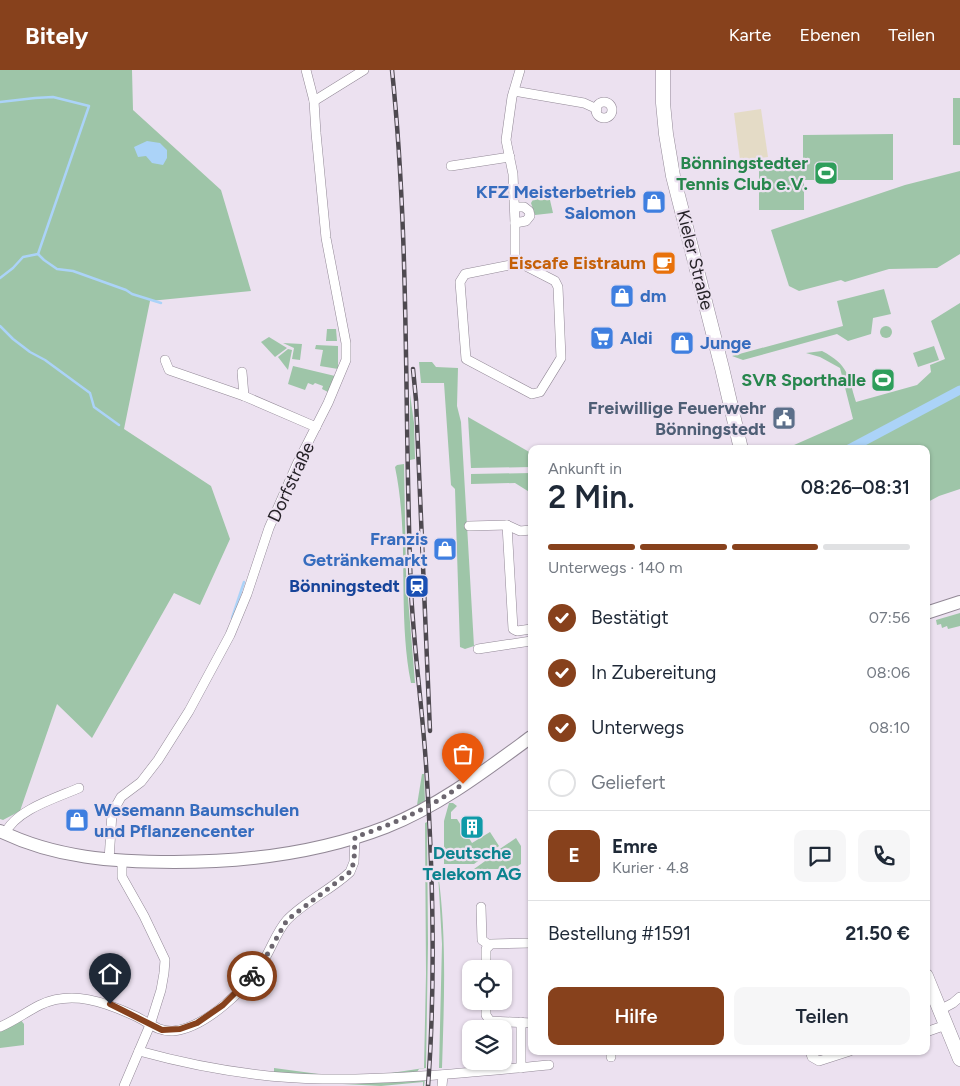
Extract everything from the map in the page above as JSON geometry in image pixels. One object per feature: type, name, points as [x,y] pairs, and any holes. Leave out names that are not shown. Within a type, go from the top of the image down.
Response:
[{"type":"main road","name":"Kieler Straße","points":[[663,70],[663,103],[666,134],[674,176],[740,445]]},
{"type":"main road","points":[[930,612],[960,602]]},
{"type":"main road","points":[[2,833],[53,851],[108,860],[192,862],[236,860],[279,855],[355,837],[419,812],[447,796],[528,739]]},
{"type":"main road","points":[[930,986],[960,1059]]},
{"type":"street","name":"Dorfstraße","points":[[108,860],[112,814],[121,797],[140,782],[158,760],[189,711],[224,646],[247,594],[269,528],[297,464],[328,403],[346,360],[346,346],[323,218],[314,101],[306,70]]},
{"type":"street","points":[[314,101],[364,70]]},
{"type":"street","points":[[516,264],[513,174],[506,140],[507,126],[520,70]]},
{"type":"street","points":[[514,92],[584,104],[597,109]]},
{"type":"street","points":[[451,166],[510,158]]},
{"type":"street","points":[[515,207],[524,207],[529,211],[530,216],[526,221],[515,223]]},
{"type":"street","points":[[520,263],[555,281],[558,287],[561,358],[540,392],[532,394],[466,359],[460,282],[465,274],[516,264],[520,263]]},
{"type":"street","points":[[165,360],[169,370],[244,396],[316,428]]},
{"type":"street","points":[[242,372],[244,396]]},
{"type":"street","points":[[469,526],[507,525],[520,531],[528,530]]},
{"type":"street","points":[[507,525],[512,631],[528,629]]},
{"type":"street","points":[[478,648],[528,641]]},
{"type":"street","points":[[2,833],[14,820],[42,804],[79,788]]},
{"type":"street","points":[[0,1027],[42,1004],[62,998],[88,999],[110,1004],[140,1018],[150,1025],[167,1031],[189,1026],[217,1010],[240,989],[260,965],[287,920],[350,872],[354,862],[355,837]]},
{"type":"street","points":[[122,861],[122,877],[144,916],[164,960],[161,990],[150,1025],[124,1086]]},
{"type":"street","points":[[481,907],[482,940],[489,945]]},
{"type":"street","points":[[486,960],[486,949],[493,943],[528,943]]},
{"type":"street","points":[[940,1010],[960,997]]},
{"type":"street","points":[[486,1010],[489,1020],[495,1022],[528,1022]]},
{"type":"street","points":[[521,1022],[521,1068]]},
{"type":"street","points":[[930,1031],[946,1025]]},
{"type":"street","points":[[139,1051],[201,1067],[320,1079],[381,1079],[549,1065]]},
{"type":"street","points":[[811,1055],[819,1061],[838,1055]]},
{"type":"street","points":[[442,1086],[443,1074]]},
{"type":"shaded area","points":[[761,109],[768,157],[740,160],[734,113]]},
{"type":"green space","points":[[0,70],[132,70],[133,110],[221,190],[251,291],[150,301],[124,429],[211,486],[230,539],[200,605],[174,593],[92,738],[57,704],[20,811],[3,820],[0,819]]},
{"type":"green space","points":[[953,98],[960,98],[960,145],[953,145]]},
{"type":"green space","name":"Bönningstedter Tennis Club e.V.","points":[[893,134],[893,180],[804,180],[804,210],[759,210],[759,165],[803,165],[803,135]]},
{"type":"green space","points":[[960,171],[960,254],[937,268],[889,269],[845,282],[841,280],[799,291],[789,286],[771,230],[905,185]]},
{"type":"green space","points":[[534,198],[550,200],[553,213],[535,215],[531,203]]},
{"type":"green space","points":[[884,289],[891,314],[873,318],[871,334],[848,341],[837,334],[743,360],[732,356],[843,326],[837,301]]},
{"type":"green space","points":[[960,303],[960,489],[930,501],[930,445],[794,445],[853,419],[840,368],[820,357],[806,353],[822,351],[838,361],[849,378],[856,402],[917,385],[931,372],[930,365],[945,359],[931,321]]},
{"type":"green space","points":[[888,326],[891,327],[891,337],[884,338],[881,337],[880,330],[881,327]]},
{"type":"green space","points":[[327,329],[336,329],[337,341],[326,341]]},
{"type":"green space","points":[[269,337],[287,348],[275,357],[261,342]]},
{"type":"green space","points":[[283,343],[302,344],[300,360],[292,359],[294,348]]},
{"type":"green space","points":[[316,345],[338,346],[338,369],[320,366],[323,350],[315,349]]},
{"type":"green space","points":[[934,346],[939,360],[918,367],[913,353]]},
{"type":"green space","points":[[288,349],[292,350],[288,370],[278,357]]},
{"type":"green space","points":[[419,362],[432,362],[436,367],[458,368],[457,406],[461,422],[474,646],[465,649],[460,647],[455,489],[451,485],[444,383],[421,383]]},
{"type":"green space","points":[[293,366],[335,376],[328,392],[322,389],[323,386],[315,383],[313,385],[308,383],[305,390],[288,384]]},
{"type":"green space","points":[[410,394],[414,423],[415,459],[410,460]]},
{"type":"green space","points":[[468,417],[528,451],[528,467],[471,468]]},
{"type":"green space","points":[[404,464],[406,574],[415,683],[411,683],[407,656],[402,521],[395,467]]},
{"type":"green space","points":[[528,473],[528,491],[515,483],[471,484],[471,474]]},
{"type":"green space","points":[[960,613],[960,626],[948,629],[947,626],[942,628],[941,624],[937,625],[936,620]]},
{"type":"green space","points":[[422,774],[424,774],[425,801],[417,805]]},
{"type":"green space","points":[[449,803],[457,806],[451,812],[451,819],[457,819],[472,843],[490,832],[499,846],[474,864],[444,864],[444,821]]},
{"type":"green space","points":[[427,822],[426,1068],[419,1069],[417,1072],[383,1078],[274,1073],[274,1068],[326,1075],[378,1075],[424,1068],[426,974],[425,823]]},
{"type":"green space","points":[[516,838],[521,846],[521,864],[513,869],[474,869],[488,859],[488,857]]},
{"type":"green space","points":[[438,873],[444,946],[442,1068],[439,1068],[442,944]]},
{"type":"green space","points":[[20,1019],[24,1024],[24,1045],[0,1048],[0,1028]]},
{"type":"green space","points":[[425,1079],[424,1086],[423,1082],[381,1086],[285,1081],[381,1083]]},
{"type":"water","points":[[147,141],[160,143],[167,150],[167,158],[163,165],[152,163],[146,156],[138,157],[134,147]]},
{"type":"waterway","points":[[0,102],[53,97],[89,106],[38,254],[23,257],[0,278]]},
{"type":"waterway","points":[[38,254],[57,269],[73,271],[161,303]]},
{"type":"waterway","points":[[0,326],[30,352],[45,360],[90,393],[94,407],[119,425]]},
{"type":"waterway","points":[[857,445],[960,390]]},
{"type":"waterway","points":[[232,618],[244,582]]},
{"type":"railway","points":[[392,70],[402,200],[411,591],[426,764],[433,925],[432,1006],[428,1086]]},
{"type":"railway","points":[[413,369],[416,400],[430,731]]},
{"type":"way so far","points":[[252,976],[264,960],[287,920],[350,872],[354,862],[355,837],[419,812],[447,796],[463,784]]},
{"type":"place","name":"Bönningstedter Tennis Club e.V.","points":[[826,173]]},
{"type":"place","name":"KFZ Meisterbetrieb Salomon","points":[[654,202]]},
{"type":"place","name":"Eiscafe Eistraum","points":[[664,263]]},
{"type":"place","name":"dm","points":[[622,296]]},
{"type":"place","name":"Aldi","points":[[602,338]]},
{"type":"place","name":"Junge","points":[[682,343]]},
{"type":"place","name":"SVR Sporthalle","points":[[883,380]]},
{"type":"place","name":"Freiwillige Feuerwehr Bönningstedt","points":[[784,418]]},
{"type":"place","name":"Franzis Getränkemarkt","points":[[445,549]]},
{"type":"place","name":"Bönningstedt","points":[[417,586]]},
{"type":"place","name":"Wesemann Baumschulen und Pflanzencenter","points":[[77,820]]},
{"type":"place","name":"Deutsche Telekom AG","points":[[472,827]]},
{"type":"route","points":[[110,1004],[140,1018],[150,1025],[162,1030],[173,1031],[197,1023],[207,1017],[223,1005],[252,976]]}]
